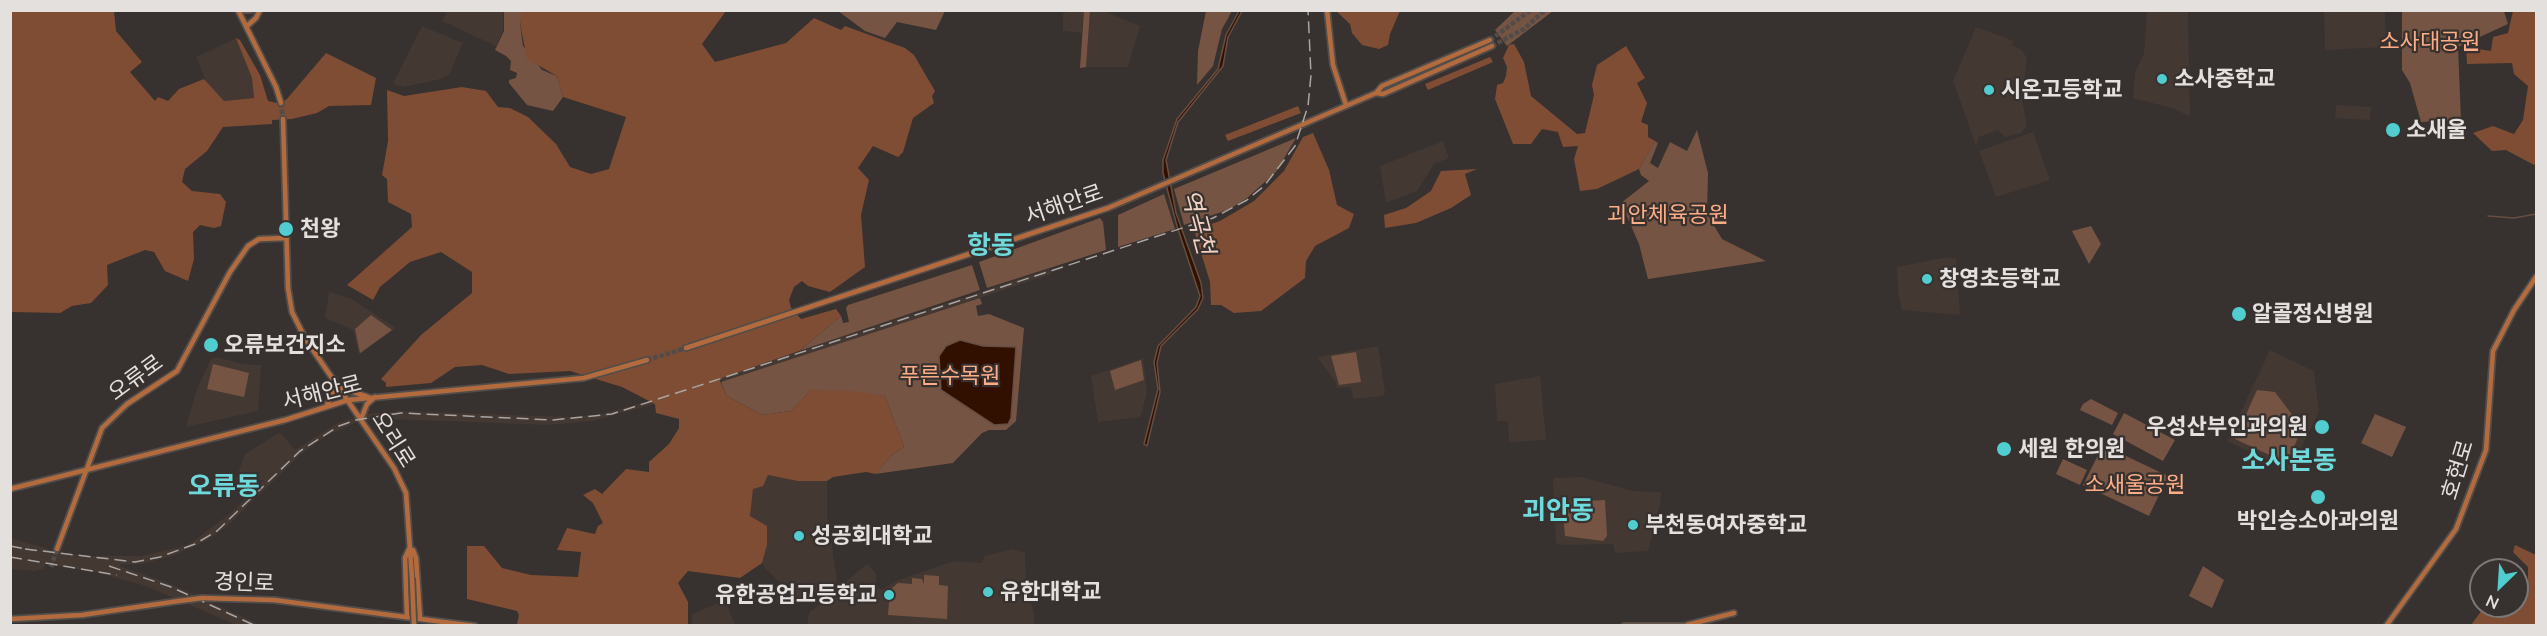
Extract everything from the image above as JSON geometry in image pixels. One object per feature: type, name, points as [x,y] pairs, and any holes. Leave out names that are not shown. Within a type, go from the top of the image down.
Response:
[{"type":"main road","points":[[251,10],[240,10],[276,87],[281,103]]},
{"type":"main road","points":[[247,26],[256,18],[260,10]]},
{"type":"main road","points":[[1327,10],[1333,65],[1346,105]]},
{"type":"main road","name":"서해안로","points":[[1376,93],[1382,86],[1490,40]]},
{"type":"main road","name":"서해안로","points":[[686,348],[1108,208],[1346,105],[1376,93],[1394,89],[1492,46]]},
{"type":"main road","name":"오리로","points":[[283,119],[288,288],[292,312],[306,340],[394,468],[406,493],[411,545],[414,626]]},
{"type":"main road","name":"오류로","points":[[57,549],[102,428],[114,414],[177,371],[224,282],[248,246],[259,239],[286,238]]},
{"type":"main road","name":"호현로","points":[[2386,626],[2456,529],[2486,450],[2493,351],[2514,310],[2536,277]]},
{"type":"main road","name":"서해안로","points":[[10,489],[87,467],[269,424],[348,400],[584,378],[647,360]]},
{"type":"main road","points":[[326,407],[334,392],[334,380]]},
{"type":"main road","points":[[339,387],[372,397],[362,419]]},
{"type":"main road","name":"오리로","points":[[407,617],[405,558],[411,545]]},
{"type":"main road","name":"오리로","points":[[411,545],[416,558],[420,618]]},
{"type":"main road","name":"경인로","points":[[10,619],[82,615],[202,598],[274,600],[475,626]]},
{"type":"main road","points":[[1624,626],[1688,625],[1734,613]]},
{"type":"shaded area","points":[[11,11],[114,11],[116,31],[142,62],[130,72],[155,101],[158,97],[168,101],[179,89],[204,79],[224,101],[254,98],[252,78],[236,38],[240,40],[260,75],[268,101],[277,103],[286,100],[326,53],[376,78],[371,105],[329,106],[317,113],[292,119],[272,120],[272,124],[223,127],[207,151],[185,169],[182,182],[192,191],[220,194],[226,202],[221,226],[214,228],[200,225],[193,232],[194,259],[188,281],[165,271],[154,252],[145,250],[107,265],[108,285],[91,303],[72,306],[60,313],[11,312]]},
{"type":"shaded area","points":[[447,11],[503,11],[503,31],[496,46],[442,21]]},
{"type":"shaded area","points":[[522,11],[726,11],[702,44],[715,62],[786,43],[814,18],[841,30],[845,26],[905,48],[914,55],[935,91],[932,96],[934,103],[913,118],[903,152],[898,157],[873,146],[858,168],[869,180],[861,215],[865,267],[830,292],[808,286],[802,281],[794,287],[789,300],[791,308],[801,319],[836,309],[841,316],[799,351],[719,379],[727,396],[762,415],[791,411],[811,390],[852,391],[885,396],[904,447],[893,454],[875,474],[866,472],[833,477],[827,481],[798,481],[768,475],[763,486],[753,489],[750,516],[767,526],[767,545],[762,563],[740,578],[688,571],[678,583],[688,602],[688,625],[520,625],[517,624],[519,615],[517,611],[467,599],[467,546],[484,546],[502,568],[531,575],[578,577],[581,552],[557,550],[567,528],[595,534],[598,526],[603,523],[593,503],[583,495],[595,489],[602,494],[626,469],[649,472],[649,462],[669,444],[679,428],[679,419],[656,413],[655,404],[622,387],[570,371],[509,374],[482,365],[455,367],[431,383],[386,387],[386,383],[381,379],[421,335],[472,293],[472,272],[441,252],[410,262],[380,287],[373,300],[347,285],[412,227],[411,214],[388,202],[387,179],[382,175],[388,141],[387,90],[404,96],[462,87],[486,91],[498,107],[510,108],[528,117],[556,144],[570,167],[591,174],[609,169],[626,117],[563,97],[557,76],[527,59],[520,23]]},
{"type":"shaded area","points":[[1084,11],[1082,33],[1063,31],[1063,13]]},
{"type":"shaded area","points":[[1090,11],[1104,11],[1140,26],[1128,67],[1086,67]]},
{"type":"shaded area","points":[[1239,11],[1242,11],[1228,37],[1223,66],[1178,122],[1166,160],[1176,213],[1201,283],[1203,298],[1198,309],[1161,346],[1157,363],[1160,392],[1147,446],[1144,444],[1158,389],[1154,362],[1158,346],[1196,307],[1200,296],[1177,226],[1163,173],[1163,160],[1177,119],[1218,69],[1226,35]]},
{"type":"shaded area","points":[[1336,11],[1400,11],[1388,45],[1379,49],[1362,45],[1352,33],[1350,24]]},
{"type":"shaded area","name":"소사중학교","points":[[2147,11],[2188,11],[2190,117],[2175,109],[2133,98],[2135,73],[2144,53]]},
{"type":"shaded area","points":[[2324,11],[2385,11],[2386,47],[2325,50]]},
{"type":"shaded area","points":[[2513,11],[2536,11],[2536,163],[2534,165],[2506,150],[2492,151],[2473,133],[2493,126],[2514,134],[2523,120],[2528,86],[2514,74],[2512,63],[2467,64],[2466,47],[2491,51],[2493,37],[2508,33]]},
{"type":"shaded area","points":[[422,26],[463,43],[449,75],[441,79],[403,87],[393,84]]},
{"type":"shaded area","name":"시온고등학교","points":[[1976,27],[2014,41],[2012,45],[2022,50],[2027,58],[2022,99],[2027,126],[2021,133],[2005,137],[1998,130],[1979,137],[1976,146],[1953,81]]},
{"type":"shaded area","points":[[237,38],[252,78],[254,98],[224,101],[207,83],[196,57]]},
{"type":"shaded area","points":[[1514,44],[1524,62],[1531,96],[1577,134],[1585,133],[1594,95],[1592,85],[1597,65],[1626,46],[1645,78],[1637,83],[1647,103],[1641,122],[1648,125],[1648,137],[1655,141],[1639,169],[1597,189],[1580,191],[1574,159],[1578,146],[1563,147],[1558,132],[1542,129],[1531,144],[1513,144],[1495,99],[1497,85],[1503,83],[1506,76],[1507,67],[1503,58],[1509,45]]},
{"type":"shaded area","points":[[1490,57],[1493,62],[1428,90],[1425,84]]},
{"type":"shaded area","points":[[2336,105],[2371,107],[2370,120],[2335,118]]},
{"type":"shaded area","points":[[1298,106],[1301,113],[1228,141],[1225,135]]},
{"type":"shaded area","points":[[2033,132],[2050,180],[1996,197],[1979,151]]},
{"type":"shaded area","points":[[1313,133],[1329,170],[1337,205],[1354,214],[1349,228],[1315,246],[1306,261],[1305,278],[1261,311],[1234,313],[1221,305],[1211,305],[1210,282],[1194,230],[1220,221],[1254,201],[1284,171],[1303,137]]},
{"type":"shaded area","points":[[1443,141],[1449,158],[1434,164],[1417,191],[1386,203],[1380,166]]},
{"type":"shaded area","points":[[1477,169],[1465,174],[1471,195],[1451,208],[1416,223],[1385,228],[1384,215],[1406,208],[1431,191],[1441,171]]},
{"type":"shaded area","name":"창영초등학교","points":[[1948,257],[1956,259],[1960,315],[1902,310],[1897,267]]},
{"type":"shaded area","points":[[1050,269],[1051,274],[980,298],[724,382],[718,378]]},
{"type":"shaded area","points":[[329,292],[350,298],[396,328],[359,355],[353,330],[325,318]]},
{"type":"shaded area","points":[[960,340],[983,346],[1016,347],[1011,418],[1008,424],[994,425],[941,390],[939,356],[946,346]]},
{"type":"shaded area","points":[[1378,346],[1385,391],[1383,396],[1353,399],[1351,387],[1337,388],[1335,381],[1317,357]]},
{"type":"shaded area","points":[[2270,350],[2314,371],[2319,412],[2290,470],[2227,441]]},
{"type":"shaded area","points":[[217,357],[243,364],[261,365],[258,411],[186,427],[197,389],[211,359]]},
{"type":"shaded area","points":[[1143,358],[1147,392],[1141,415],[1098,422],[1091,376]]},
{"type":"shaded area","points":[[1540,376],[1546,440],[1509,442],[1508,421],[1497,421],[1495,384]]},
{"type":"shaded area","points":[[649,401],[655,404],[592,421],[548,425],[388,419],[386,417],[357,422],[326,436],[301,454],[225,528],[206,541],[172,556],[142,564],[120,564],[120,566],[168,583],[261,625],[236,625],[146,586],[99,573],[45,564],[44,569],[34,571],[11,569],[10,538],[62,553],[86,556],[142,556],[188,545],[231,513],[264,480],[235,482],[245,454],[280,432],[295,450],[336,424],[366,414],[400,411],[570,417],[602,414]]},
{"type":"shaded area","name":"성공회대학교","points":[[768,475],[798,481],[827,481],[827,514],[837,581],[814,600],[801,604],[762,563],[767,545],[750,516],[753,489]]},
{"type":"shaded area","points":[[1582,477],[1633,491],[1661,492],[1660,505],[1648,551],[1615,553],[1613,544],[1563,545],[1556,543],[1554,478]]},
{"type":"shaded area","points":[[2515,545],[2536,555],[2536,625],[2471,625],[2476,618],[2529,618],[2529,558],[2519,558],[2513,552]]},
{"type":"shaded area","points":[[1012,549],[1025,553],[1026,583],[1034,614],[1034,625],[807,626],[809,613],[867,564],[876,573],[876,585],[881,590],[896,581],[942,565],[956,561],[981,563],[985,556]]},
{"type":"shaded area","points":[[725,600],[735,625],[692,625],[692,614]]},
{"type":"green space","points":[[504,11],[523,11],[520,23],[523,46],[542,70],[557,76],[563,97],[553,111],[527,105],[509,83],[509,80],[516,78],[517,73],[510,70],[511,61],[495,50],[504,31]]},
{"type":"green space","points":[[838,11],[945,11],[936,30],[897,22],[885,38],[865,31]]},
{"type":"green space","points":[[1084,11],[1090,11],[1086,67],[1080,68]]},
{"type":"green space","points":[[1206,11],[1232,11],[1222,29],[1213,66],[1197,85],[1198,51]]},
{"type":"green space","points":[[1515,11],[1553,11],[1507,46],[1495,30]]},
{"type":"green space","name":"소사대공원","points":[[2402,11],[2504,11],[2508,24],[2458,47],[2461,120],[2421,122],[2410,83],[2402,70]]},
{"type":"green space","name":"괴안체육공원","points":[[1697,130],[1708,173],[1707,214],[1722,239],[1766,261],[1648,279],[1639,244],[1621,203],[1649,181],[1641,175],[1639,169],[1655,141],[1658,143],[1650,163],[1658,168],[1670,142],[1687,151]]},
{"type":"green space","points":[[1296,138],[1276,172],[1247,198],[1230,209],[1184,225],[1174,189]]},
{"type":"green space","points":[[1164,194],[1175,229],[1118,247],[1118,215]]},
{"type":"green space","points":[[1100,218],[1103,222],[1106,250],[987,288],[979,262]]},
{"type":"green space","points":[[2091,226],[2101,244],[2089,264],[2072,231]]},
{"type":"green space","name":"푸른수목원","points":[[972,265],[980,290],[799,351],[841,316],[843,323],[849,322],[846,308],[848,305]]},
{"type":"green space","name":"푸른수목원","points":[[980,298],[982,304],[976,306],[978,316],[989,314],[1024,328],[1016,421],[1006,430],[989,430],[982,433],[953,463],[875,474],[893,454],[904,447],[885,396],[811,390],[791,411],[762,415],[727,396],[721,382]]},
{"type":"green space","points":[[371,315],[392,330],[360,353],[355,329]]},
{"type":"green space","points":[[1356,352],[1361,382],[1339,385],[1331,356]]},
{"type":"green space","points":[[1141,360],[1144,380],[1115,390],[1110,371]]},
{"type":"green space","points":[[213,364],[249,373],[244,397],[207,389]]},
{"type":"green space","points":[[2257,390],[2275,392],[2302,428],[2287,463],[2235,439]]},
{"type":"green space","points":[[2091,399],[2118,413],[2112,425],[2080,410],[2083,404]]},
{"type":"green space","points":[[2124,413],[2175,440],[2163,461],[2113,434]]},
{"type":"green space","points":[[2375,414],[2406,427],[2392,457],[2361,443]]},
{"type":"green space","name":"소새울공원","points":[[2103,445],[2168,476],[2149,516],[2083,485]]},
{"type":"green space","points":[[2063,459],[2087,470],[2080,485],[2056,474]]},
{"type":"green space","points":[[1605,500],[1607,536],[1603,541],[1565,536],[1562,502]]},
{"type":"green space","points":[[2203,566],[2224,580],[2212,608],[2189,596]]},
{"type":"green space","points":[[924,575],[939,576],[939,585],[948,586],[947,619],[888,615],[890,590],[898,583],[912,584],[912,578],[922,579],[924,584]]},
{"type":"waterway","points":[[2488,216],[2514,218],[2536,214]]},
{"type":"tunnel","points":[[1490,40],[1531,10]]},
{"type":"tunnel","points":[[1492,46],[1524,29],[1545,10]]},
{"type":"tunnel","points":[[281,103],[283,119]]},
{"type":"tunnel","points":[[647,360],[686,348]]},
{"type":"tunnel","points":[[51,567],[57,549]]},
{"type":"railway","points":[[25,549],[135,562],[160,557],[195,544],[217,531],[300,451],[339,426],[356,420],[401,413],[553,420],[612,414],[1213,218],[1247,200],[1264,186],[1295,146],[1308,106],[1311,75],[1308,10]]},
{"type":"railway","points":[[10,546],[32,550]]},
{"type":"railway","points":[[10,557],[117,575]]},
{"type":"railway","points":[[109,566],[171,587],[256,626]]},
{"type":"place","name":"소사중학교","points":[[2162,79]]},
{"type":"place","name":"시온고등학교","points":[[1989,90]]},
{"type":"place","name":"소새울","points":[[2393,130]]},
{"type":"place","name":"천왕","points":[[286,229]]},
{"type":"place","name":"창영초등학교","points":[[1927,279]]},
{"type":"place","name":"알콜정신병원","points":[[2239,314]]},
{"type":"place","name":"오류보건지소","points":[[211,345]]},
{"type":"place","name":"우성산부인과의원","points":[[2322,427]]},
{"type":"place","name":"세원 한의원","points":[[2004,449]]},
{"type":"place","name":"박인승소아과의원","points":[[2318,497]]},
{"type":"place","name":"부천동여자중학교","points":[[1633,525]]},
{"type":"place","name":"성공회대학교","points":[[799,536]]},
{"type":"place","name":"유한대학교","points":[[988,592]]},
{"type":"place","name":"유한공업고등학교","points":[[889,595]]},
{"type":"district","name":"항동","points":[[991,246]]},
{"type":"district","name":"소사본동","points":[[2289,461]]},
{"type":"district","name":"오류동","points":[[224,487]]},
{"type":"district","name":"괴안동","points":[[1558,511]]},
{"type":"water label","name":"역곡천","points":[[1197,222]]}]
